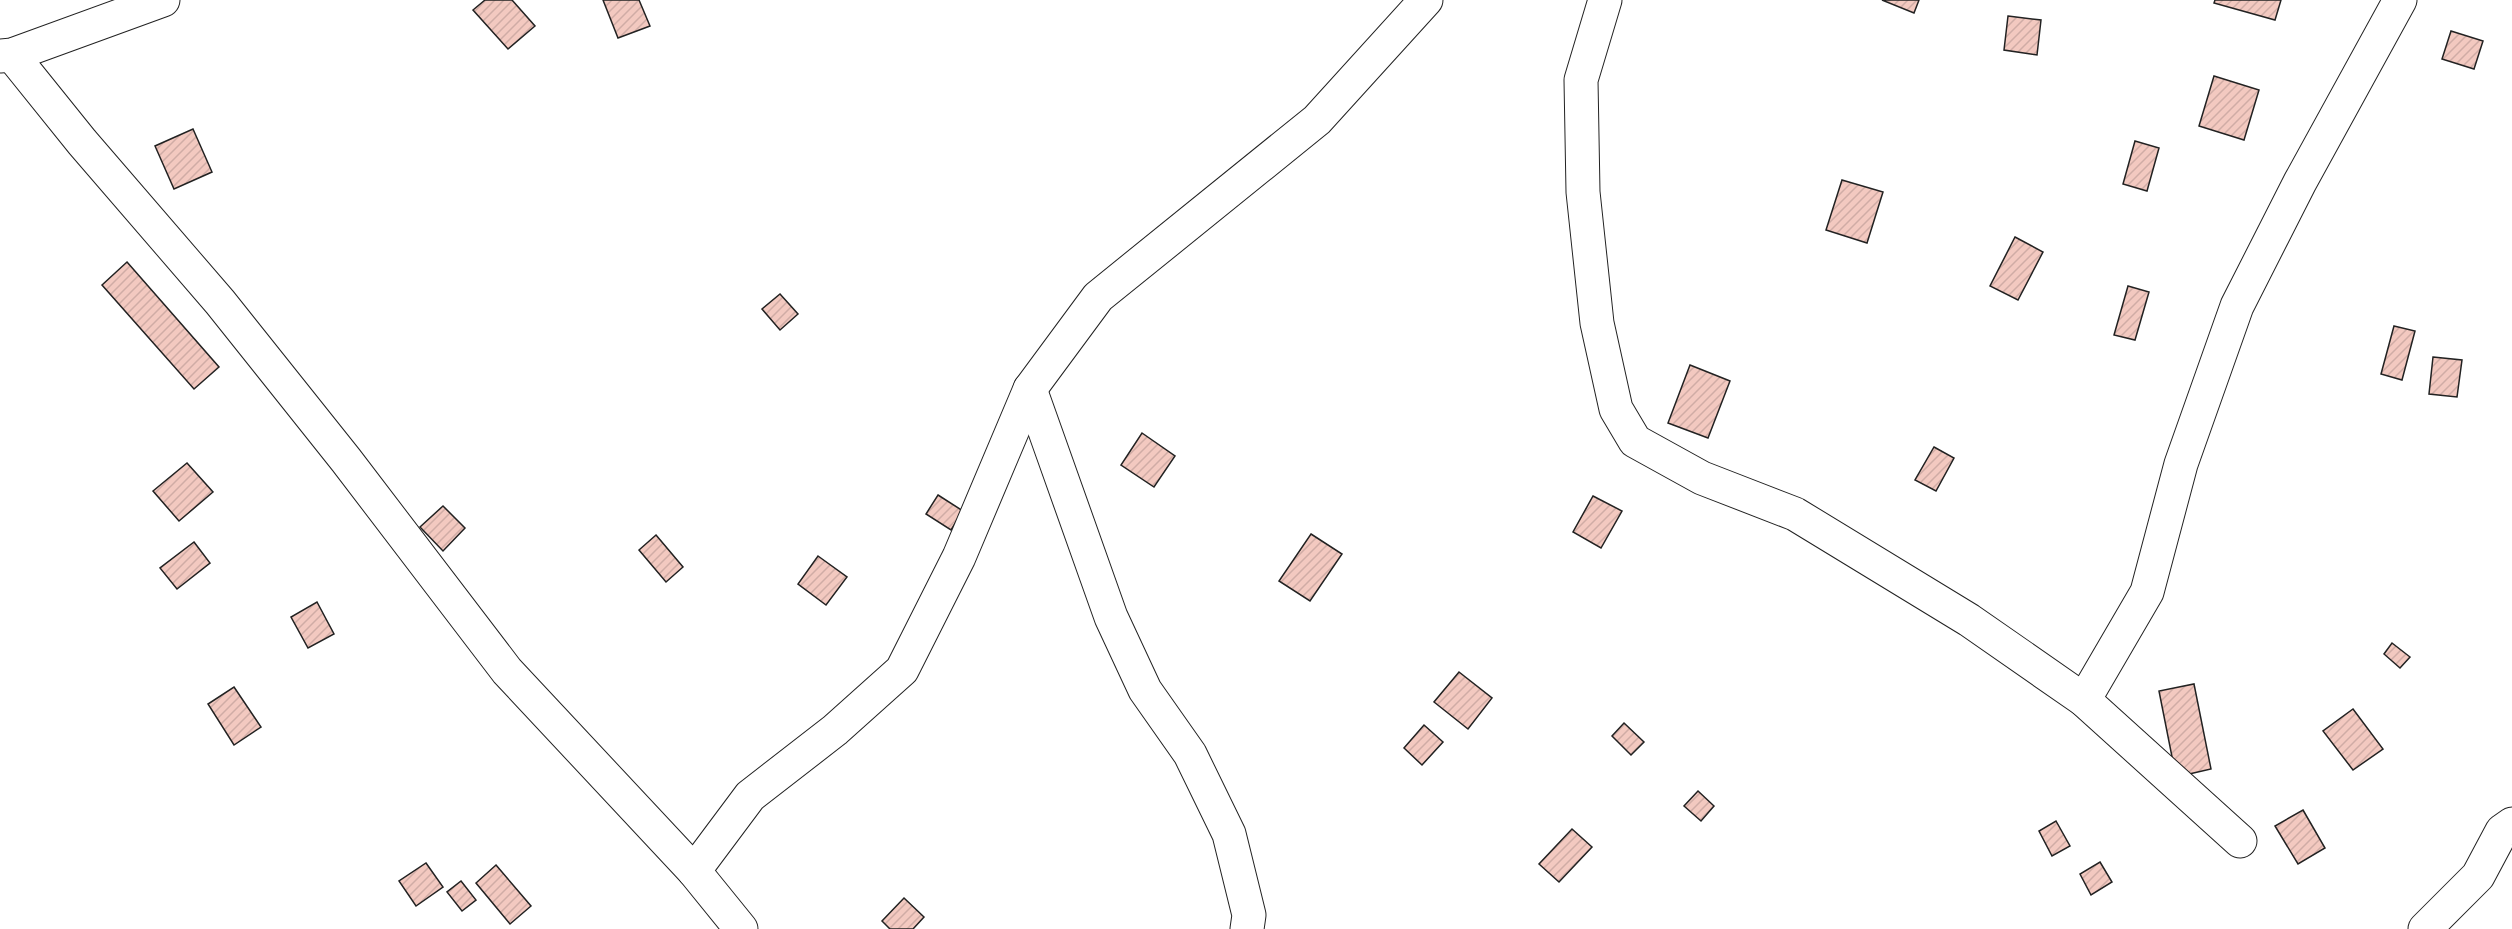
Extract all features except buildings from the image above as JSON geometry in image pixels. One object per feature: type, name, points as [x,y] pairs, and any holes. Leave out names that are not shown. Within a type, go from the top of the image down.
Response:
[{"type":"street","points":[[163,0],[6,55],[220,302],[346,460],[507,671],[694,871],[741,929]]},
{"type":"street","points":[[694,871],[750,796],[835,730],[902,670],[959,557],[1030,389],[1098,297],[1317,120],[1426,0]]},
{"type":"street","points":[[1605,0],[1581,80],[1583,192],[1597,322],[1616,409],[1635,441],[1702,478],[1795,514],[1969,620],[2084,700],[2240,841]]},
{"type":"street","points":[[2084,700],[2146,592],[2181,464],[2237,306],[2300,182],[2400,0]]},
{"type":"street","points":[[1030,389],[1111,617],[1145,690],[1190,754],[1228,834],[1249,915],[1247,929]]},
{"type":"street","points":[[2425,929],[2478,876],[2502,831],[2512,824]]}]
